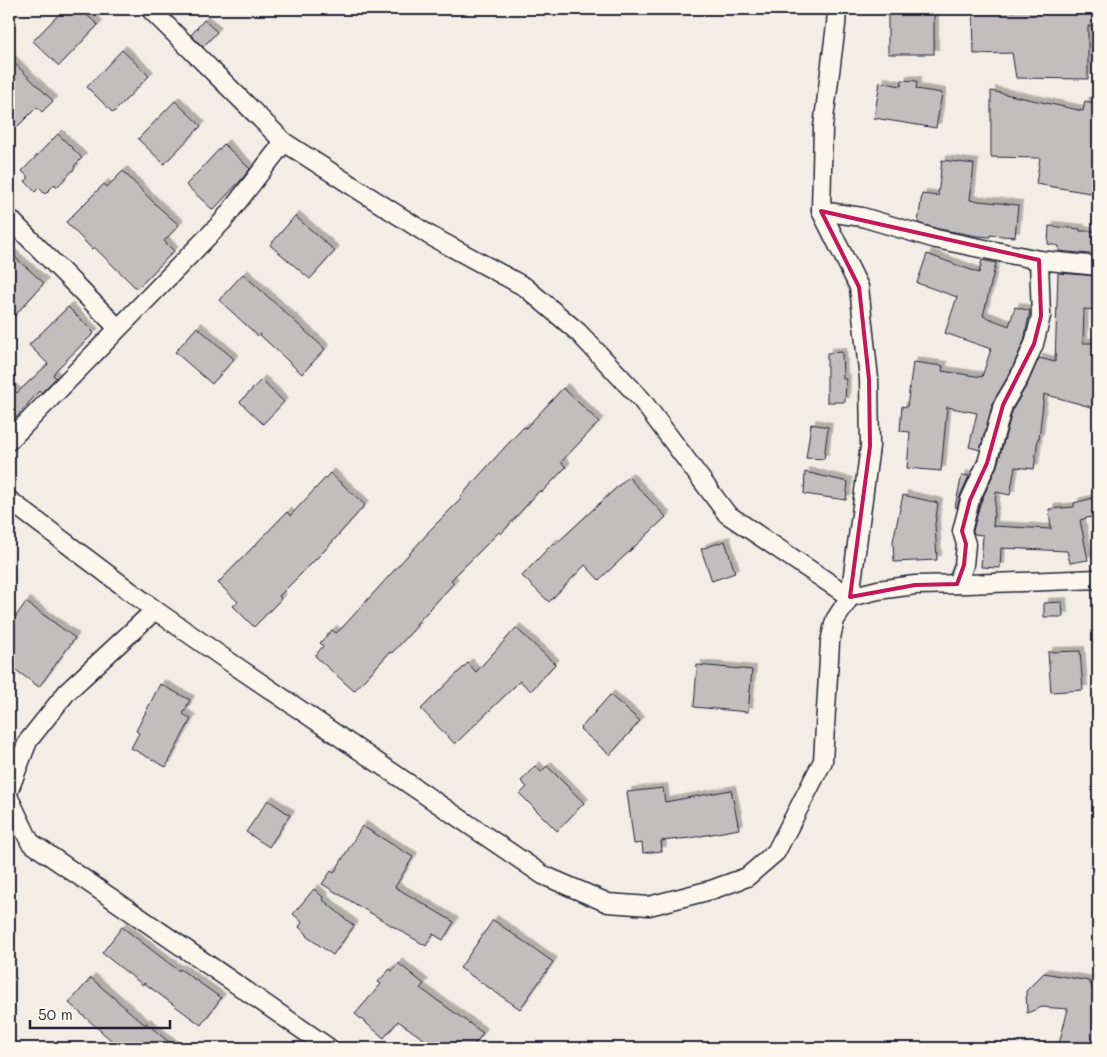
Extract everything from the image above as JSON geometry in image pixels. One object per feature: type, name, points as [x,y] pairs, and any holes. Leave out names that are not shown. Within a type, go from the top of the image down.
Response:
[{"type":"street","points":[[150,9],[284,142],[429,235],[525,287],[578,332],[640,399],[727,514],[850,597],[878,590],[914,585],[1098,579]]},
{"type":"street","points":[[9,500],[221,656],[543,875],[608,903],[649,906],[711,890],[746,877],[776,852],[823,761],[830,642],[835,620],[850,597],[870,446],[869,378],[859,287],[821,211],[823,127],[837,9]]},
{"type":"street","points":[[9,441],[222,222],[284,142]]},
{"type":"street","points":[[821,211],[862,217],[936,239],[1039,260],[1098,266]]},
{"type":"street","points":[[9,218],[118,328]]},
{"type":"street","points":[[957,584],[964,565],[966,544],[962,531],[970,500],[987,463],[1003,405],[1019,378],[1034,344],[1041,316],[1039,260]]},
{"type":"street","points":[[9,790],[28,742],[67,692],[156,610]]},
{"type":"street","points":[[9,798],[30,842],[329,1048]]},
{"type":"highlighted area","points":[[821,211],[1039,260],[1041,316],[1034,344],[1003,405],[987,463],[970,500],[962,531],[966,544],[964,565],[957,584],[915,585],[850,597],[870,446],[869,379],[859,287]]},
{"type":"building","points":[[64,9],[80,9],[98,25],[59,66],[33,41]]},
{"type":"building","points":[[1015,9],[1093,9],[1095,26],[1088,26],[1088,79],[1016,78],[1012,53],[974,54],[973,12],[1015,11]]},
{"type":"building","points":[[888,13],[934,13],[934,54],[888,54]]},
{"type":"building","points":[[204,20],[217,32],[203,47],[191,35]]},
{"type":"building","points":[[122,50],[149,76],[113,113],[87,87]]},
{"type":"building","points":[[9,58],[53,101],[42,112],[37,107],[9,135]]},
{"type":"building","points":[[902,80],[917,81],[916,89],[942,93],[936,128],[874,118],[880,82],[901,86]]},
{"type":"building","points":[[991,91],[1083,111],[1085,101],[1098,104],[1098,175],[1096,194],[1036,184],[1040,158],[991,157]]},
{"type":"building","points":[[175,101],[201,126],[164,164],[138,139]]},
{"type":"building","points":[[58,134],[82,158],[57,187],[55,184],[45,194],[39,188],[35,192],[25,181],[29,178],[22,171]]},
{"type":"building","points":[[224,144],[250,169],[213,210],[186,185]]},
{"type":"building","points":[[942,160],[974,164],[970,200],[1018,205],[1015,237],[977,236],[918,223],[922,194],[938,196]]},
{"type":"building","points":[[123,171],[156,205],[179,225],[164,241],[174,251],[137,289],[94,247],[92,249],[66,222],[104,184],[107,187]]},
{"type":"building","points":[[295,216],[335,251],[310,279],[270,245]]},
{"type":"building","points":[[1049,226],[1080,229],[1080,231],[1098,231],[1098,255],[1059,251],[1059,246],[1048,244]]},
{"type":"building","points":[[9,252],[44,283],[9,322]]},
{"type":"building","points":[[927,254],[979,273],[982,260],[996,263],[983,316],[1009,326],[1015,307],[1030,311],[1024,341],[1010,373],[993,402],[980,450],[969,447],[977,413],[947,407],[941,471],[907,468],[910,432],[900,431],[902,406],[907,407],[913,362],[943,366],[942,371],[982,377],[991,349],[945,333],[957,297],[917,283]]},
{"type":"building","points":[[1058,273],[1098,276],[1096,310],[1084,309],[1083,343],[1098,343],[1098,409],[1044,394],[1034,469],[1015,467],[1010,495],[996,492],[993,526],[1051,529],[1049,509],[1074,507],[1074,503],[1093,498],[1095,505],[1098,504],[1098,515],[1080,520],[1088,560],[1070,563],[1067,551],[1001,548],[1000,568],[981,567],[983,535],[974,534],[973,531],[980,504],[997,466],[1013,409],[1028,383],[1039,358],[1055,362]]},
{"type":"building","points":[[243,274],[325,349],[302,374],[219,300]]},
{"type":"building","points":[[68,307],[94,333],[56,370],[53,375],[56,378],[41,393],[39,391],[9,426],[9,386],[17,393],[48,364],[29,345]]},
{"type":"building","points":[[197,327],[234,359],[212,384],[175,352]]},
{"type":"building","points":[[842,352],[843,379],[846,379],[845,402],[827,402],[827,353]]},
{"type":"building","points":[[261,380],[284,402],[263,424],[240,402]]},
{"type":"building","points":[[563,388],[599,422],[561,462],[566,467],[542,492],[540,490],[501,534],[499,532],[451,580],[454,583],[416,624],[417,626],[354,691],[315,656],[323,646],[320,643],[332,630],[336,633],[342,628],[427,533],[462,498],[460,497],[505,447],[524,427],[526,428]]},
{"type":"building","points":[[811,424],[828,427],[824,459],[806,458]]},
{"type":"building","points":[[805,472],[848,482],[846,500],[804,494]]},
{"type":"building","points":[[330,473],[365,505],[325,550],[279,596],[281,599],[254,627],[233,606],[238,602],[218,583],[287,512],[290,516]]},
{"type":"building","points":[[962,475],[969,476],[957,508],[955,507]]},
{"type":"building","points":[[628,477],[666,517],[599,580],[585,565],[549,602],[522,576],[553,543],[555,545]]},
{"type":"building","points":[[903,495],[938,503],[935,524],[937,560],[894,562],[893,541]]},
{"type":"building","points":[[725,541],[735,573],[712,581],[701,549]]},
{"type":"building","points":[[26,602],[75,638],[39,687],[9,665],[9,626]]},
{"type":"building","points":[[1062,602],[1063,617],[1044,617],[1044,603]]},
{"type":"building","points":[[516,628],[555,664],[531,691],[520,681],[455,744],[421,709],[468,663],[476,672]]},
{"type":"building","points":[[1080,651],[1083,690],[1051,692],[1048,652]]},
{"type":"building","points":[[697,665],[752,670],[748,712],[694,707]]},
{"type":"building","points":[[160,684],[190,700],[183,714],[191,719],[166,767],[131,748],[139,733],[136,731]]},
{"type":"building","points":[[610,695],[640,721],[610,755],[580,729]]},
{"type":"building","points":[[535,766],[541,772],[547,766],[584,803],[557,831],[520,794],[527,787],[521,781]]},
{"type":"building","points":[[663,788],[665,802],[731,790],[739,829],[661,841],[662,851],[643,853],[642,843],[634,844],[627,792]]},
{"type":"building","points":[[268,800],[290,815],[269,847],[246,832]]},
{"type":"building","points":[[362,826],[413,857],[395,887],[454,922],[443,940],[433,934],[426,946],[322,884],[331,871],[334,873]]},
{"type":"building","points":[[314,889],[324,898],[323,900],[354,926],[333,955],[306,936],[307,934],[299,927],[302,922],[293,914]]},
{"type":"building","points":[[493,920],[553,962],[520,1009],[460,968]]},
{"type":"building","points":[[122,927],[179,971],[180,969],[221,998],[201,1025],[144,983],[143,985],[102,953]]},
{"type":"building","points":[[398,963],[424,984],[420,988],[483,1033],[472,1048],[436,1048],[398,1021],[384,1038],[355,1014],[381,984],[378,982],[390,969],[392,971]]},
{"type":"building","points":[[1044,973],[1089,981],[1098,1000],[1098,1048],[1058,1048],[1068,1009],[1042,1007],[1027,1013],[1026,991]]},
{"type":"building","points":[[91,978],[145,1025],[146,1023],[176,1048],[120,1048],[69,1003]]}]
